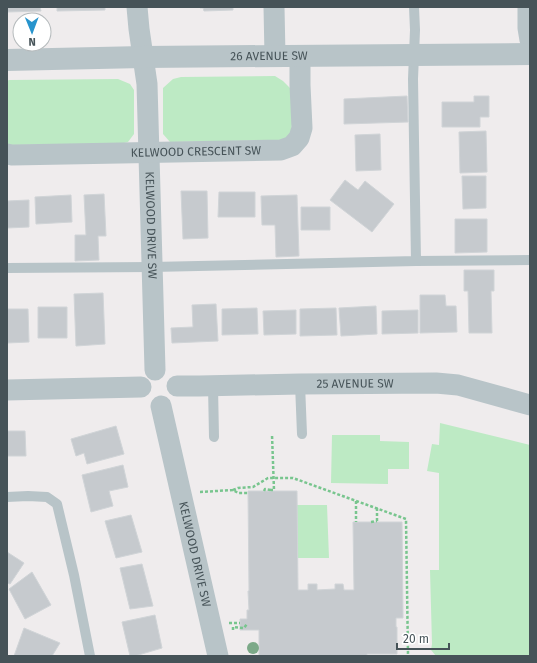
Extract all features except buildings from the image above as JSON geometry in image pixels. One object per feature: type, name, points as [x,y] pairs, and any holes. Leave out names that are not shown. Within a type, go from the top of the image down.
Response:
[{"type":"street","name":"KELWOOD DRIVE SW","points":[[137,7],[147,84],[154,370]]},
{"type":"street","points":[[274,7],[275,56]]},
{"type":"street","points":[[528,7],[528,28],[530,40]]},
{"type":"street","name":"26 AVENUE SW","points":[[7,60],[143,57],[530,54]]},
{"type":"street","name":"KELWOOD CRESCENT SW","points":[[7,154],[281,150],[292,146],[299,138],[302,128],[300,56]]},
{"type":"street","points":[[154,370],[162,370],[170,373],[175,378],[178,386],[174,399],[168,404],[161,406],[154,405],[147,401],[143,395],[141,387],[145,376],[154,370]]},
{"type":"street","name":"25 AVENUE SW","points":[[178,386],[436,383],[458,385],[530,405]]},
{"type":"street","points":[[7,390],[141,387]]},
{"type":"street","name":"KELWOOD DRIVE SW","points":[[161,406],[218,656]]},
{"type":"lane","points":[[414,7],[413,79],[416,261]]},
{"type":"lane","points":[[7,268],[152,267],[530,260]]},
{"type":"lane","points":[[300,384],[302,434]]},
{"type":"lane","points":[[213,386],[214,437]]},
{"type":"lane","points":[[7,496],[47,497],[57,504],[74,575],[90,656]]},
{"type":"path","points":[[264,491],[274,490],[272,435]]},
{"type":"path","points":[[203,491],[233,490],[238,488],[253,487],[268,478],[292,478],[406,519],[407,656]]},
{"type":"path","points":[[233,490],[238,493],[248,493]]},
{"type":"path","points":[[356,501],[356,522]]},
{"type":"path","points":[[371,522],[377,522],[377,508]]},
{"type":"path","points":[[225,623],[240,623]]},
{"type":"path","points":[[233,635],[233,628],[244,628],[247,624]]},
{"type":"green space","points":[[275,76],[291,89],[292,124],[290,140],[170,142],[163,134],[163,88],[173,79],[181,77]]},
{"type":"green space","points":[[118,79],[130,84],[134,90],[134,134],[128,142],[120,144],[7,145],[7,81]]},
{"type":"green space","points":[[440,423],[530,445],[530,656],[436,656],[431,650],[430,570],[439,570],[439,473],[427,471],[432,444],[439,445]]},
{"type":"green space","points":[[332,435],[380,435],[380,441],[409,442],[409,469],[388,469],[388,484],[331,483]]},
{"type":"green space","points":[[297,505],[327,505],[329,558],[298,558]]}]
